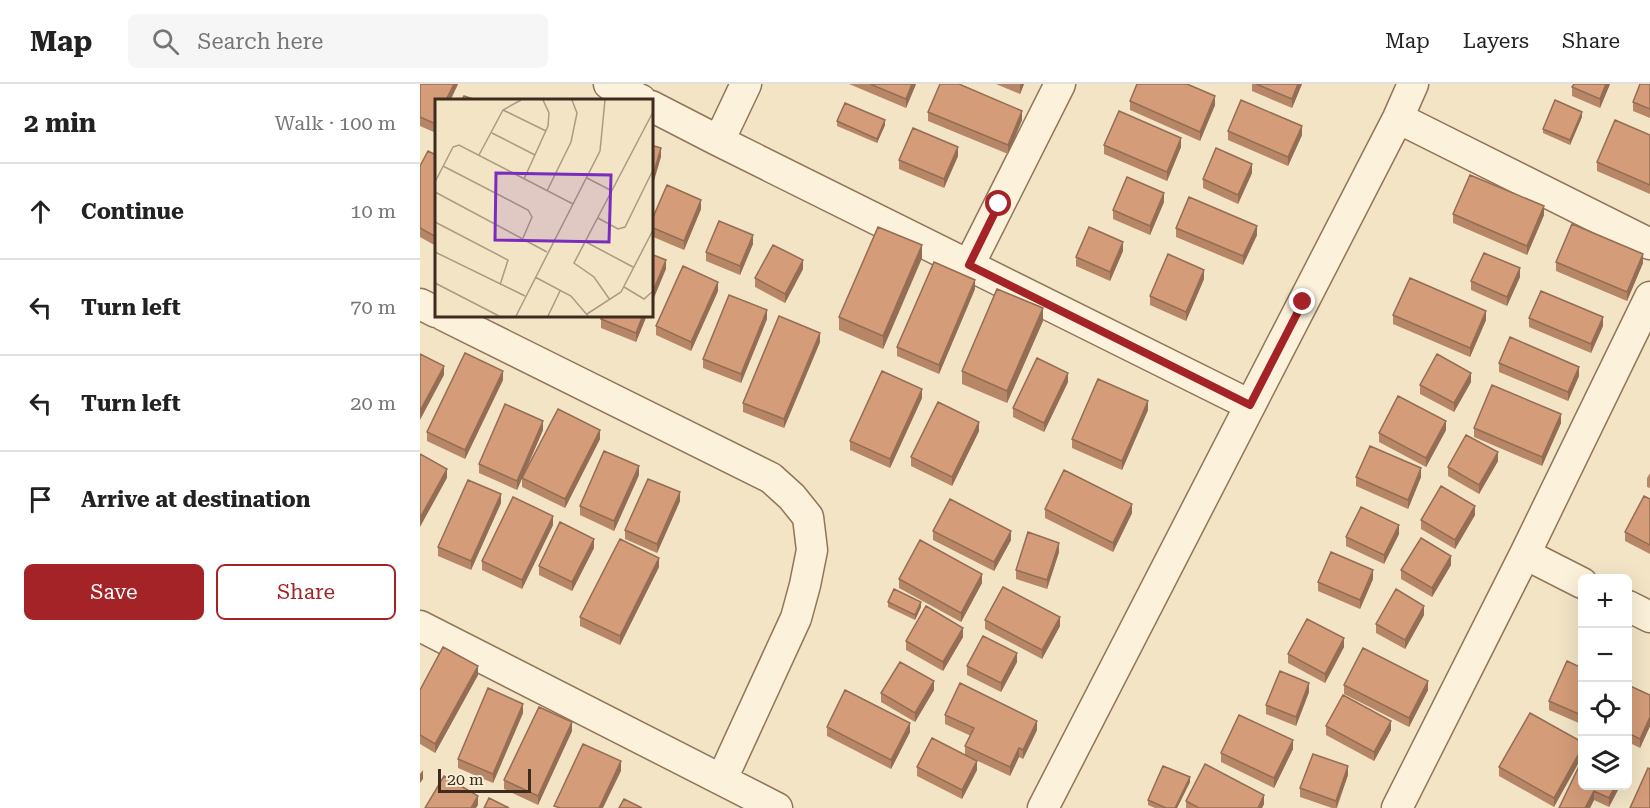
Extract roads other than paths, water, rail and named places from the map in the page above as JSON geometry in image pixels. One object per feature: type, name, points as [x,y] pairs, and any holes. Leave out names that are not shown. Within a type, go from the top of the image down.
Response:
[{"type":"street","points":[[609,84],[639,99]]},
{"type":"street","points":[[719,141],[746,84]]},
{"type":"street","points":[[969,265],[1060,84]]},
{"type":"street","points":[[1043,808],[1398,118],[1413,84]]},
{"type":"street","points":[[652,107],[1250,405]]},
{"type":"street","points":[[1398,118],[1650,244]]},
{"type":"street","points":[[1397,808],[1525,554],[1650,297]]},
{"type":"street","points":[[420,304],[435,312]]},
{"type":"street","points":[[445,316],[771,478],[792,497],[808,517],[812,550],[796,618],[722,779]]},
{"type":"street","points":[[1525,554],[1578,581]]},
{"type":"street","points":[[1632,608],[1650,617]]},
{"type":"street","points":[[420,626],[777,808]]}]
